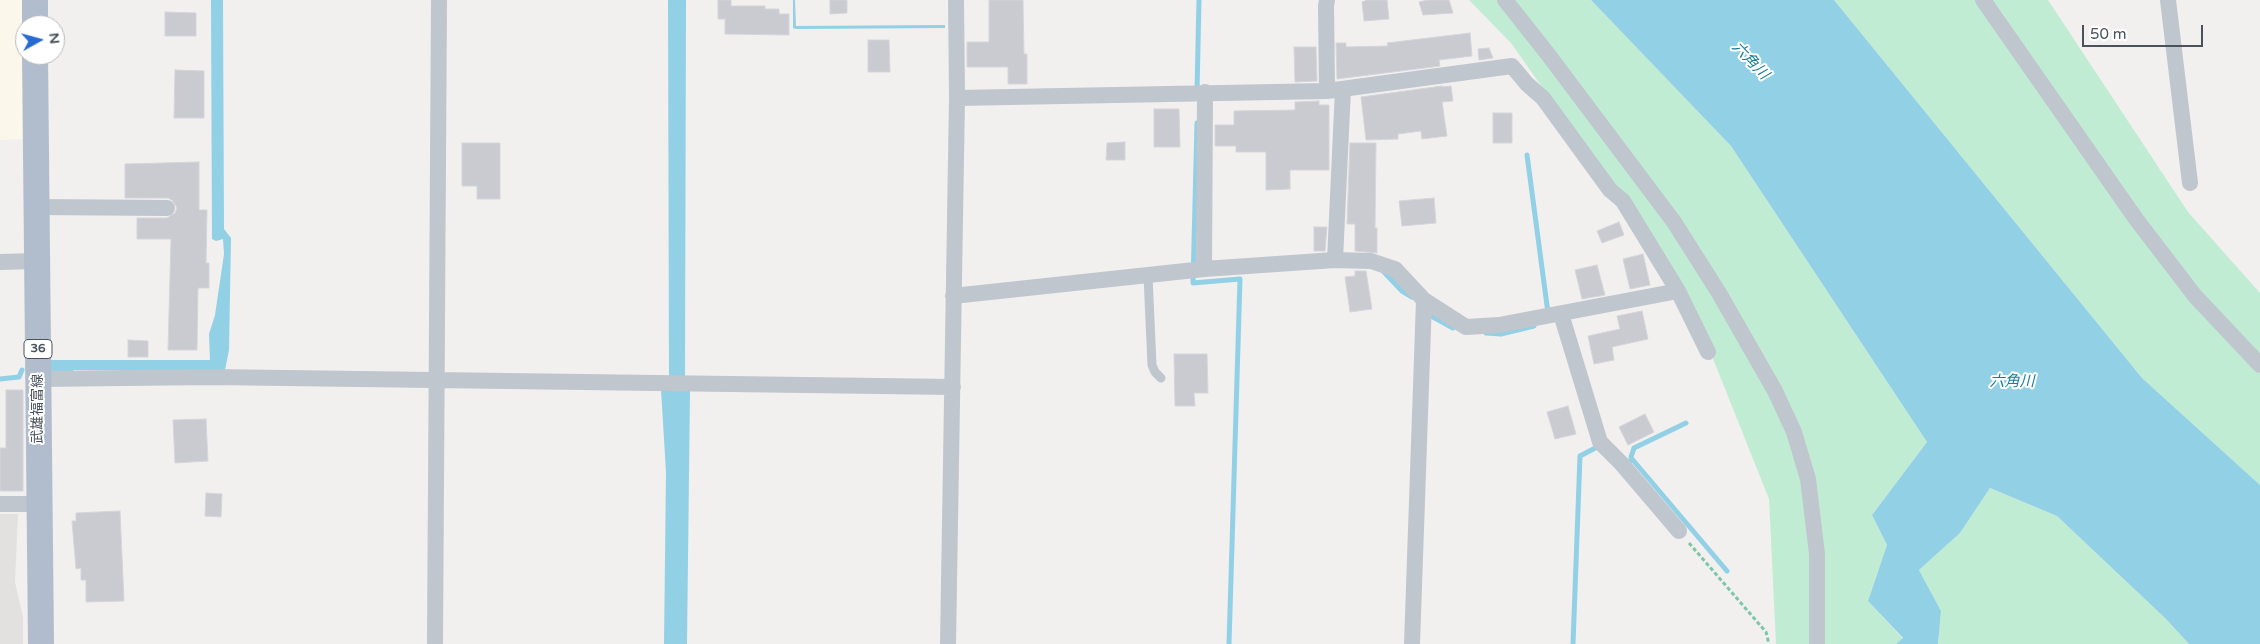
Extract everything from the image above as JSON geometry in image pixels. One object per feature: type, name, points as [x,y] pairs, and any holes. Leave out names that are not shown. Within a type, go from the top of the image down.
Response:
[{"type":"main road","points":[[35,0],[35,15]]},
{"type":"main road","name":"武雄福富線","points":[[35,65],[41,644]]},
{"type":"street","points":[[435,644],[439,0]]},
{"type":"street","points":[[948,644],[957,98],[956,0]]},
{"type":"street","points":[[1327,0],[1326,6],[1335,90],[1335,260]]},
{"type":"street","points":[[1505,0],[1583,99],[1674,222],[1719,293],[1775,390],[1794,432],[1808,480],[1817,554],[1817,644]]},
{"type":"street","points":[[1983,0],[2136,219],[2195,296],[2260,365]]},
{"type":"street","points":[[2168,0],[2190,183]]},
{"type":"street","points":[[957,98],[1335,90],[1512,66],[1527,84],[1543,98],[1610,190],[1623,201],[1678,292],[1708,352]]},
{"type":"street","points":[[1197,270],[1200,93]]},
{"type":"street","points":[[36,207],[167,208]]},
{"type":"street","points":[[953,296],[1197,270],[1335,260],[1370,261],[1395,269],[1424,306],[1466,327],[1499,325],[1678,292]]},
{"type":"street","points":[[0,262],[36,261]]},
{"type":"street","points":[[1412,644],[1424,306]]},
{"type":"street","points":[[1552,315],[1600,442],[1679,531]]},
{"type":"street","points":[[38,379],[210,377],[953,387]]},
{"type":"street","points":[[0,504],[39,504]]},
{"type":"lane","points":[[1148,276],[1152,365],[1155,372],[1162,378]]},
{"type":"path","points":[[1679,531],[1766,632],[1769,644]]},
{"type":"shaded area","points":[[0,0],[24,0],[24,15],[15,15],[15,65],[24,65],[25,139],[0,140]]},
{"type":"shaded area","points":[[0,514],[18,514],[15,582],[23,617],[23,644],[0,644]]},
{"type":"green space","points":[[1469,0],[1591,0],[1731,146],[1927,442],[1872,515],[1887,545],[1868,601],[1903,639],[1896,644],[1776,644],[1769,499],[1686,291],[1511,43]]},
{"type":"green space","points":[[1834,0],[2048,0],[2188,212],[2260,293],[2260,485],[2142,378]]},
{"type":"green space","points":[[1990,488],[2057,516],[2166,619],[2189,644],[1938,644],[1941,611],[1919,570],[1960,533]]},
{"type":"water","points":[[211,0],[223,0],[224,229],[231,238],[229,350],[225,370],[74,370],[70,373],[50,372],[50,360],[210,360],[209,334],[215,315],[224,254],[223,239],[216,241],[212,239]]},
{"type":"water","points":[[668,0],[686,0],[685,377],[690,390],[687,644],[664,644],[666,472],[661,390],[669,377]]},
{"type":"water","points":[[793,0],[795,0],[796,26],[945,25],[945,28],[796,29],[793,28]]},
{"type":"water","name":"六角川","points":[[1591,0],[1834,0],[2142,378],[2260,485],[2260,644],[2189,644],[2166,619],[2057,516],[1990,488],[1960,533],[1919,570],[1941,611],[1938,644],[1896,644],[1903,638],[1868,601],[1887,545],[1872,515],[1927,442],[1731,146]]},
{"type":"building","points":[[718,0],[731,0],[731,6],[765,6],[765,9],[779,9],[779,14],[789,14],[789,35],[725,34],[725,19],[718,19]]},
{"type":"building","points":[[830,0],[847,0],[847,13],[830,14]]},
{"type":"building","points":[[989,0],[1023,0],[1024,54],[1027,54],[1027,84],[1008,84],[1008,67],[967,67],[967,42],[989,42]]},
{"type":"building","points":[[1367,0],[1387,0],[1389,19],[1364,21],[1362,2]]},
{"type":"building","points":[[1449,0],[1453,13],[1423,15],[1419,2]]},
{"type":"building","points":[[165,12],[196,13],[196,36],[165,36]]},
{"type":"building","points":[[1470,33],[1472,56],[1439,60],[1440,66],[1337,79],[1336,43],[1346,43],[1346,47],[1388,46],[1387,43]]},
{"type":"building","points":[[868,40],[889,40],[890,72],[868,72]]},
{"type":"building","points":[[1294,47],[1316,47],[1317,81],[1295,82]]},
{"type":"building","points":[[1489,48],[1493,58],[1479,60],[1478,49]]},
{"type":"building","points":[[175,70],[204,71],[204,118],[174,118]]},
{"type":"building","points":[[1451,86],[1453,101],[1442,102],[1447,136],[1422,139],[1421,131],[1398,134],[1398,139],[1366,140],[1361,97]]},
{"type":"building","points":[[1319,101],[1319,105],[1329,105],[1329,170],[1290,170],[1290,189],[1266,190],[1266,152],[1236,152],[1236,146],[1215,146],[1215,125],[1234,125],[1234,111],[1295,110],[1295,102]]},
{"type":"building","points":[[1154,109],[1179,109],[1180,147],[1154,147]]},
{"type":"building","points":[[1493,113],[1512,113],[1512,143],[1493,143]]},
{"type":"building","points":[[1125,142],[1125,160],[1106,160],[1107,143]]},
{"type":"building","points":[[462,143],[500,143],[500,199],[477,199],[477,186],[462,186]]},
{"type":"building","points":[[1350,143],[1376,143],[1375,228],[1377,228],[1377,253],[1355,251],[1355,224],[1347,224]]},
{"type":"building","points":[[199,162],[199,210],[207,210],[206,263],[209,263],[209,288],[198,288],[197,350],[168,350],[171,239],[137,239],[137,218],[167,218],[175,213],[177,208],[172,200],[168,198],[125,198],[125,164]]},
{"type":"building","points":[[1434,198],[1436,223],[1402,226],[1399,201]]},
{"type":"building","points":[[1619,222],[1624,235],[1602,243],[1597,231]]},
{"type":"building","points":[[1314,227],[1327,227],[1325,251],[1314,251]]},
{"type":"building","points":[[1643,254],[1650,285],[1630,289],[1623,259]]},
{"type":"building","points":[[1597,265],[1605,295],[1582,299],[1575,270]]},
{"type":"building","points":[[1355,271],[1366,271],[1372,309],[1350,312],[1345,277],[1355,276]]},
{"type":"building","points":[[1642,311],[1648,339],[1612,347],[1614,360],[1594,364],[1588,336],[1620,329],[1617,316]]},
{"type":"building","points":[[128,340],[148,341],[148,357],[128,357]]},
{"type":"building","points":[[1174,354],[1207,354],[1208,393],[1194,393],[1195,406],[1175,406]]},
{"type":"building","points":[[6,390],[23,390],[23,491],[0,491],[0,448],[6,448]]},
{"type":"building","points":[[1568,406],[1576,434],[1555,439],[1547,412]]},
{"type":"building","points":[[1645,414],[1654,432],[1628,445],[1619,427]]},
{"type":"building","points":[[206,419],[208,461],[175,463],[173,420]]},
{"type":"building","points":[[206,493],[222,494],[221,517],[205,516]]},
{"type":"building","points":[[120,511],[124,601],[86,602],[86,580],[81,580],[81,568],[76,569],[72,521],[76,521],[76,513]]},
{"type":"waterway","points":[[1197,92],[1199,0]]},
{"type":"waterway","points":[[1197,123],[1193,283],[1240,279],[1229,644]]},
{"type":"waterway","points":[[1527,155],[1548,313]]},
{"type":"waterway","points":[[1383,271],[1402,291],[1412,297]]},
{"type":"waterway","points":[[1427,311],[1433,317],[1453,328]]},
{"type":"waterway","points":[[1486,333],[1501,334],[1534,326]]},
{"type":"waterway","points":[[0,379],[19,377],[22,370]]},
{"type":"waterway","points":[[1632,459],[1634,448],[1686,423]]},
{"type":"waterway","points":[[1573,644],[1580,456],[1599,446]]},
{"type":"waterway","points":[[1626,465],[1632,459],[1727,571]]}]
